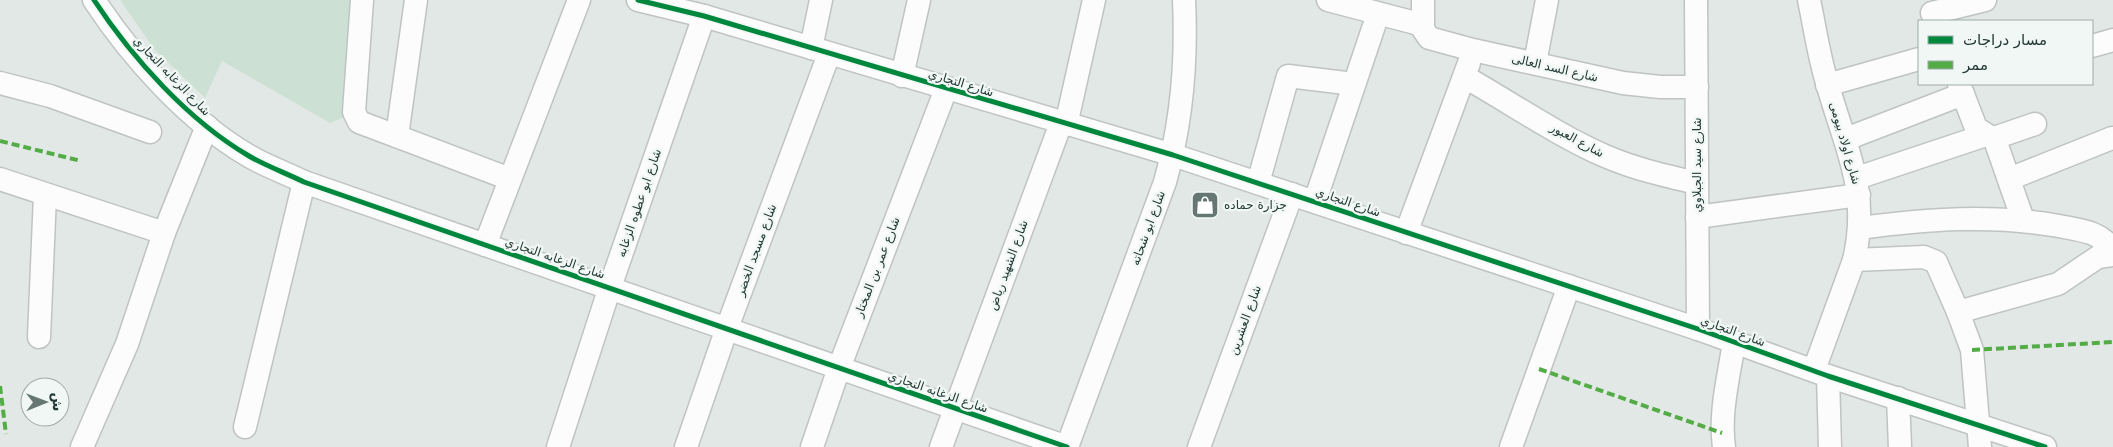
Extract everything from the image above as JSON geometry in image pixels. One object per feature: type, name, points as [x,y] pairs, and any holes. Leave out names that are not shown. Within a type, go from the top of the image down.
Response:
[{"type":"street","name":"شارع الزغابه التجاري","points":[[94,0],[134,53],[169,91],[207,126],[249,156],[304,182],[1067,447]]},
{"type":"street","points":[[362,0],[354,112],[359,122],[510,179]]},
{"type":"street","points":[[396,136],[416,0]]},
{"type":"street","points":[[485,245],[579,0]]},
{"type":"street","name":"شارع التجاري","points":[[638,0],[704,16],[1063,124],[1173,155],[1698,329],[1898,398],[1979,436],[2045,447]]},
{"type":"street","name":"شارع مسجد الخضر","points":[[686,447],[820,51],[820,0]]},
{"type":"street","points":[[902,76],[919,0]]},
{"type":"street","name":"شارع الشهيد رياض","points":[[941,447],[1063,124],[1094,0]]},
{"type":"street","name":"شارع ابو شحاته","points":[[1067,447],[1166,182],[1173,155],[1183,84],[1185,48],[1184,0]]},
{"type":"street","points":[[1328,0],[1423,25],[1423,0]]},
{"type":"street","points":[[1534,63],[1547,0]]},
{"type":"street","name":"شارع سيد الجبلاوي","points":[[1696,0],[1698,329]]},
{"type":"street","name":"شارع اولاد بيومى","points":[[1809,0],[1827,85],[1846,139],[1858,187],[1860,228],[1854,260],[1821,373]]},
{"type":"street","points":[[1931,11],[1985,0]]},
{"type":"street","points":[[1315,201],[1378,14]]},
{"type":"street","name":"شارع ابو عطوه الزغابه","points":[[558,447],[610,287],[704,16]]},
{"type":"street","name":"شارع السد العالى","points":[[1423,25],[1424,33],[1429,38],[1623,84],[1697,87]]},
{"type":"street","points":[[2093,46],[2113,40]]},
{"type":"street","points":[[1406,233],[1474,50]]},
{"type":"street","points":[[1827,85],[1918,59]]},
{"type":"street","points":[[1258,183],[1288,76],[1354,84]]},
{"type":"street","name":"شارع العبور","points":[[1465,77],[1576,142],[1605,156],[1658,174],[1697,183]]},
{"type":"street","points":[[0,83],[50,96],[150,132]]},
{"type":"street","points":[[1846,139],[1961,87],[1976,128],[1990,136],[2009,180],[2023,220]]},
{"type":"street","name":"شارع عمر بن المختار","points":[[812,447],[839,368],[946,89]]},
{"type":"street","points":[[1697,217],[1858,187],[1990,136],[2035,124]]},
{"type":"street","points":[[82,447],[127,344],[164,233],[207,126]]},
{"type":"street","points":[[2009,180],[2112,138]]},
{"type":"street","points":[[0,179],[164,233]]},
{"type":"street","points":[[246,427],[304,182]]},
{"type":"street","name":"شارع العشرين","points":[[1199,447],[1292,194]]},
{"type":"street","points":[[38,337],[45,195]]},
{"type":"street","points":[[1860,228],[1941,219],[2023,220],[2093,234],[2106,242],[2113,251]]},
{"type":"street","points":[[1958,312],[2058,284],[2098,257],[2113,255]]},
{"type":"street","points":[[1854,260],[1924,257],[1933,260],[1938,265],[1972,350],[1979,436]]},
{"type":"street","points":[[1511,447],[1569,286]]},
{"type":"street","points":[[1724,447],[1722,433],[1723,414],[1734,342]]},
{"type":"street","points":[[1821,373],[1830,447]]},
{"type":"street","points":[[1898,398],[1900,447]]},
{"type":"green space","points":[[120,0],[351,0],[342,118],[330,123],[222,61],[205,98],[154,49]]},
{"type":"marked path","points":[[0,141],[81,161]]},
{"type":"marked path","points":[[1972,350],[2113,342]]},
{"type":"marked path","points":[[1539,369],[1722,433]]},
{"type":"marked path","points":[[0,386],[6,434]]},
{"type":"cycle path","points":[[94,0],[144,66],[184,107],[227,142],[269,166],[304,182],[1067,447]]},
{"type":"cycle path","points":[[638,0],[704,16],[1173,155],[1698,329],[1828,376],[2045,447]]},
{"type":"place","name":"جزارة حماده","points":[[1205,205]]}]
